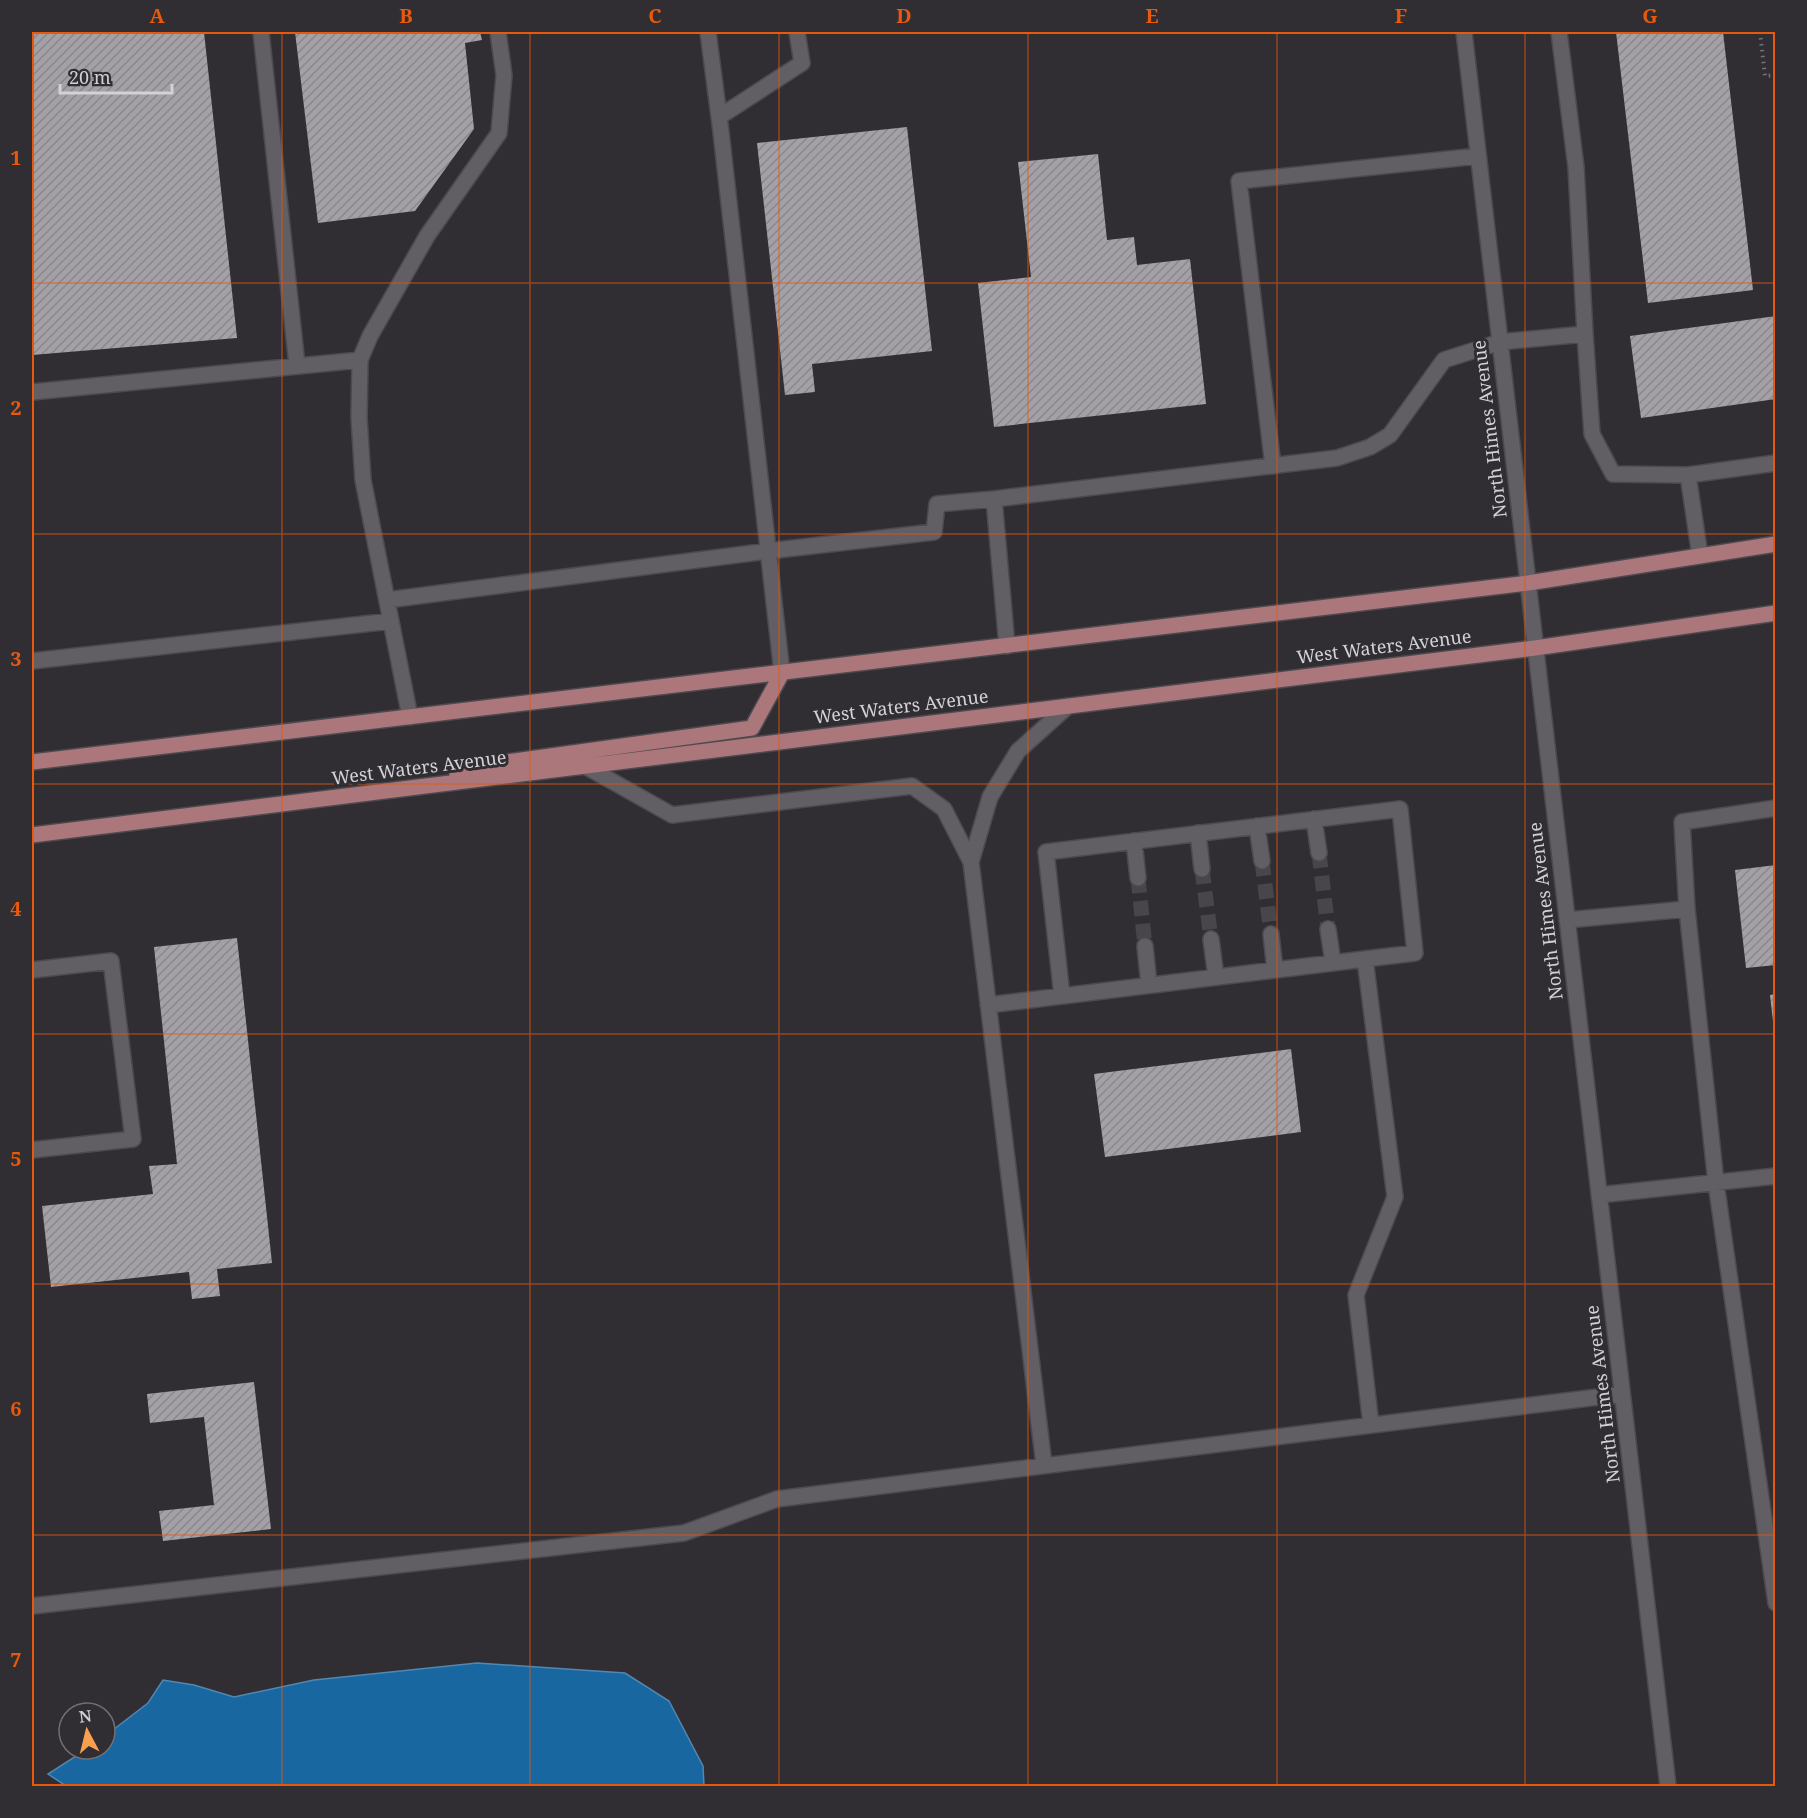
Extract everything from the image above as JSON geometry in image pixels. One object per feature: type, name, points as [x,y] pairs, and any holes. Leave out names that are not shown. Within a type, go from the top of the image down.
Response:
[{"type":"main road","points":[[32,762],[1528,584],[1776,544]]},
{"type":"main road","name":"West Waters Avenue","points":[[32,836],[1535,648],[1776,613]]},
{"type":"main road","points":[[417,788],[499,762],[752,728],[782,673]]},
{"type":"street","points":[[261,32],[297,365]]},
{"type":"street","points":[[410,717],[363,480],[359,417],[360,360],[370,336],[427,236],[499,133],[504,75],[498,32]]},
{"type":"street","points":[[708,32],[782,673]]},
{"type":"street","points":[[719,117],[802,63],[797,32]]},
{"type":"street","name":"North Himes Avenue","points":[[1464,32],[1668,1786]]},
{"type":"street","points":[[1559,32],[1576,167],[1592,434],[1613,474],[1688,475],[1776,463]]},
{"type":"street","points":[[1273,466],[1239,181],[1478,156]]},
{"type":"street","points":[[387,600],[934,532],[937,504],[1337,458],[1370,447],[1389,435],[1444,360],[1500,342],[1585,334]]},
{"type":"street","points":[[32,392],[360,360]]},
{"type":"street","points":[[1688,475],[1700,556]]},
{"type":"street","points":[[994,499],[1006,646]]},
{"type":"street","points":[[32,661],[391,621]]},
{"type":"street","points":[[971,862],[990,797],[1018,751],[1068,706]]},
{"type":"street","points":[[585,766],[672,815],[912,786],[944,809],[971,862],[1044,1465]]},
{"type":"street","points":[[988,1005],[1062,996],[1149,985],[1415,953],[1400,808],[1046,852],[1062,996]]},
{"type":"street","points":[[1776,808],[1682,822],[1687,909],[1716,1183],[1776,1603]]},
{"type":"street","points":[[1314,819],[1319,853]]},
{"type":"street","points":[[1257,826],[1262,861]]},
{"type":"street","points":[[1198,833],[1202,868]]},
{"type":"street","points":[[1134,841],[1138,878]]},
{"type":"street","points":[[1567,920],[1687,909]]},
{"type":"street","points":[[1328,929],[1333,963]]},
{"type":"street","points":[[1270,934],[1275,970]]},
{"type":"street","points":[[1211,939],[1216,977]]},
{"type":"street","points":[[1145,946],[1149,985]]},
{"type":"street","points":[[1365,959],[1395,1197],[1356,1295],[1371,1425]]},
{"type":"street","points":[[32,970],[111,961],[133,1139],[32,1150]]},
{"type":"street","points":[[1599,1195],[1776,1176]]},
{"type":"street","points":[[32,1606],[684,1533],[777,1499],[1622,1394]]},
{"type":"path","points":[[1760,32],[1765,76],[1776,75]]},
{"type":"water","points":[[477,1663],[625,1673],[669,1701],[703,1766],[704,1786],[66,1786],[48,1774],[68,1761],[117,1761],[117,1727],[148,1703],[163,1680],[194,1685],[234,1697],[314,1680]]},
{"type":"building","points":[[32,32],[204,32],[237,338],[32,355]]},
{"type":"building","points":[[295,32],[480,32],[482,40],[465,43],[474,129],[415,211],[318,223]]},
{"type":"building","points":[[1616,32],[1723,32],[1753,290],[1648,303]]},
{"type":"building","points":[[907,127],[932,351],[812,364],[815,392],[785,395],[757,143]]},
{"type":"building","points":[[1098,154],[1107,240],[1134,237],[1137,265],[1190,259],[1206,404],[994,427],[978,283],[1031,277],[1018,162]]},
{"type":"building","points":[[1776,316],[1776,399],[1641,418],[1630,336]]},
{"type":"building","points":[[1776,865],[1776,965],[1746,968],[1735,870]]},
{"type":"building","points":[[237,938],[272,1263],[217,1269],[220,1296],[192,1299],[189,1272],[51,1287],[42,1206],[153,1194],[149,1166],[177,1164],[154,947]]},
{"type":"building","points":[[1776,994],[1776,1030],[1774,1030],[1770,995]]},
{"type":"building","points":[[1291,1049],[1301,1132],[1105,1157],[1094,1074]]},
{"type":"building","points":[[254,1382],[271,1529],[163,1541],[159,1511],[214,1505],[204,1417],[150,1423],[147,1394]]},
{"type":"tunnel","points":[[1319,853],[1328,929]]},
{"type":"tunnel","points":[[1262,861],[1271,934]]},
{"type":"tunnel","points":[[1202,869],[1211,939]]},
{"type":"tunnel","points":[[1138,878],[1145,946]]}]
